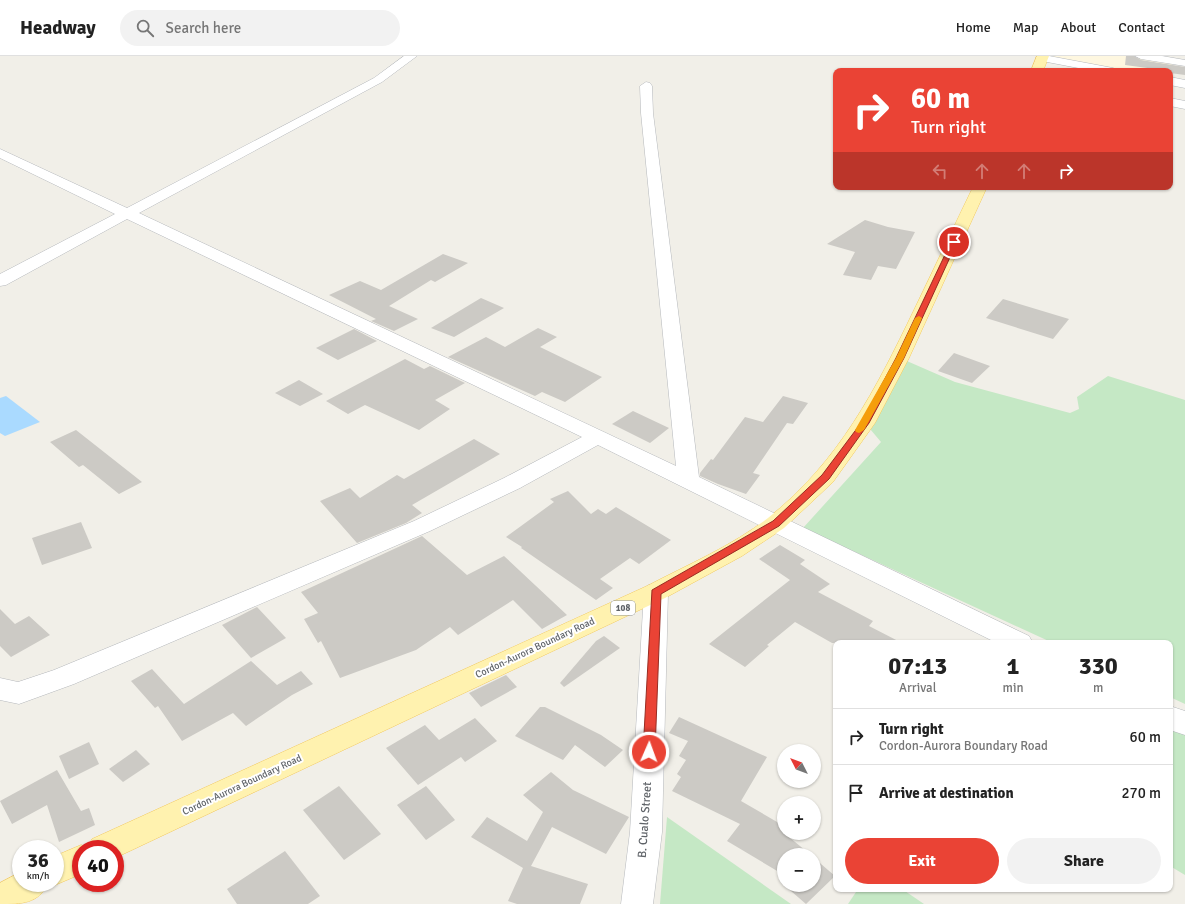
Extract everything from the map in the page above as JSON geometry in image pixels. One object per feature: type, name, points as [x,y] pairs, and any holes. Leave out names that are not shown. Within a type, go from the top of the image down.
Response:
[{"type":"main road","points":[[1038,68],[1042,57]]},
{"type":"main road","name":"Cordon-Aurora Boundary Road","points":[[122,840],[656,592],[734,550],[776,524],[826,477],[865,423],[900,358],[979,190]]},
{"type":"main road","points":[[0,899],[14,892]]},
{"type":"street","points":[[0,281],[378,80],[411,56]]},
{"type":"street","points":[[1053,56],[1095,62],[1098,56]]},
{"type":"street","points":[[1141,56],[1185,63]]},
{"type":"street","points":[[1042,57],[1098,68]]},
{"type":"street","points":[[1173,82],[1185,84]]},
{"type":"street","points":[[646,86],[647,113],[688,482]]},
{"type":"street","points":[[1173,103],[1185,105]]},
{"type":"street","points":[[0,153],[598,437],[1014,640]]},
{"type":"street","points":[[0,689],[19,693],[79,671],[422,526],[512,483],[598,437]]},
{"type":"street","name":"B. Cualo Street","points":[[637,904],[646,832],[656,592]]},
{"type":"street","points":[[1173,718],[1185,724]]},
{"type":"shaded area","points":[[1048,56],[1128,56],[1172,64],[1169,68],[1104,68]]},
{"type":"green space","points":[[900,358],[955,382],[1070,413],[1079,409],[1077,397],[1108,376],[1185,400],[1185,704],[1173,698],[1173,640],[1046,640],[803,528],[881,442],[865,423]]},
{"type":"green space","points":[[1173,718],[1185,724],[1185,875],[1173,868]]},
{"type":"green space","points":[[667,817],[791,904],[660,904]]},
{"type":"green space","points":[[856,892],[906,892],[924,904],[848,904]]},
{"type":"water","points":[[6,396],[40,422],[5,436],[0,433],[0,398]]},
{"type":"building","points":[[1126,56],[1134,56],[1141,60],[1185,67],[1185,75],[1173,73],[1173,68],[1148,68],[1125,65]]},
{"type":"building","points":[[865,220],[888,227],[915,232],[896,269],[878,266],[871,280],[843,275],[855,252],[827,244]]},
{"type":"building","points":[[443,254],[468,263],[435,282],[431,280],[389,306],[418,319],[394,331],[371,321],[376,319],[329,295],[360,281],[381,290]]},
{"type":"building","points":[[481,298],[504,308],[454,337],[431,328]]},
{"type":"building","points":[[1003,299],[1069,319],[1053,339],[986,318]]},
{"type":"building","points":[[538,328],[557,337],[540,347],[602,377],[565,402],[542,392],[535,396],[448,357],[486,337],[505,347]]},
{"type":"building","points":[[354,329],[377,341],[338,360],[316,348]]},
{"type":"building","points":[[954,353],[990,366],[972,383],[938,371]]},
{"type":"building","points":[[405,359],[424,369],[430,366],[465,383],[435,400],[450,409],[419,430],[365,405],[348,414],[326,401]]},
{"type":"building","points":[[299,380],[323,394],[300,406],[275,393]]},
{"type":"building","points":[[783,396],[808,403],[793,424],[787,423],[753,473],[760,475],[746,494],[700,476],[700,473],[711,459],[713,460],[745,417],[763,422]]},
{"type":"building","points":[[633,411],[669,428],[650,443],[612,424]]},
{"type":"building","points":[[76,430],[142,482],[119,494],[83,465],[79,467],[50,442]]},
{"type":"building","points":[[474,439],[500,454],[412,505],[422,513],[406,523],[357,543],[320,501],[350,488],[360,498],[397,475],[404,479]]},
{"type":"building","points":[[568,491],[591,514],[598,509],[606,514],[616,507],[671,540],[639,564],[630,558],[600,579],[613,588],[596,600],[506,537],[554,502],[550,499]]},
{"type":"building","points":[[81,522],[92,548],[42,565],[32,538]]},
{"type":"building","points":[[422,536],[467,575],[504,556],[567,615],[542,629],[513,600],[458,635],[450,627],[416,650],[340,678],[321,641],[318,643],[304,619],[318,613],[301,592]]},
{"type":"building","points":[[780,545],[805,560],[800,564],[830,584],[818,592],[873,621],[869,626],[896,640],[833,640],[832,643],[795,622],[767,645],[769,646],[745,667],[709,644],[790,580],[759,559]]},
{"type":"building","points":[[257,607],[286,638],[251,658],[222,625]]},
{"type":"building","points":[[0,609],[15,624],[29,616],[50,635],[11,657],[0,646]]},
{"type":"building","points":[[604,636],[620,648],[564,687],[560,683],[596,641]]},
{"type":"building","points":[[251,661],[277,685],[301,671],[313,684],[292,695],[246,726],[233,713],[182,741],[158,706],[155,708],[131,681],[152,669],[184,704]]},
{"type":"building","points":[[506,675],[517,687],[481,707],[469,693]]},
{"type":"building","points":[[540,707],[545,707],[601,735],[623,750],[605,767],[575,745],[563,760],[515,736]]},
{"type":"building","points":[[679,717],[767,757],[741,801],[777,822],[777,840],[793,840],[802,848],[777,848],[777,871],[727,841],[740,824],[672,791],[681,777],[677,774],[686,760],[679,756],[688,741],[669,733]]},
{"type":"building","points":[[475,718],[497,741],[465,762],[461,757],[418,785],[386,748],[425,725],[439,740]]},
{"type":"building","points":[[89,742],[99,764],[69,779],[59,756]]},
{"type":"building","points":[[136,750],[150,764],[123,782],[109,769]]},
{"type":"building","points":[[57,770],[81,811],[89,808],[95,825],[63,840],[58,840],[47,805],[12,824],[0,801]]},
{"type":"building","points":[[551,772],[573,790],[629,817],[606,854],[552,827],[531,866],[588,884],[580,904],[517,904],[508,901],[523,868],[471,837],[487,817],[527,841],[543,812],[523,795]]},
{"type":"building","points":[[339,786],[381,834],[344,860],[303,810]]},
{"type":"building","points":[[426,786],[455,820],[426,840],[397,805]]},
{"type":"building","points":[[285,851],[320,896],[308,904],[237,904],[227,889]]},
{"type":"building","points":[[821,864],[833,874],[833,878],[821,890]]},
{"type":"building","points":[[792,892],[818,892],[806,904]]},
{"type":"slow traffic","points":[[859,430],[865,423],[900,358],[919,318]]},
{"type":"route","points":[[649,752],[656,592],[734,550],[776,524],[826,477],[865,423],[900,358],[954,242]]}]
